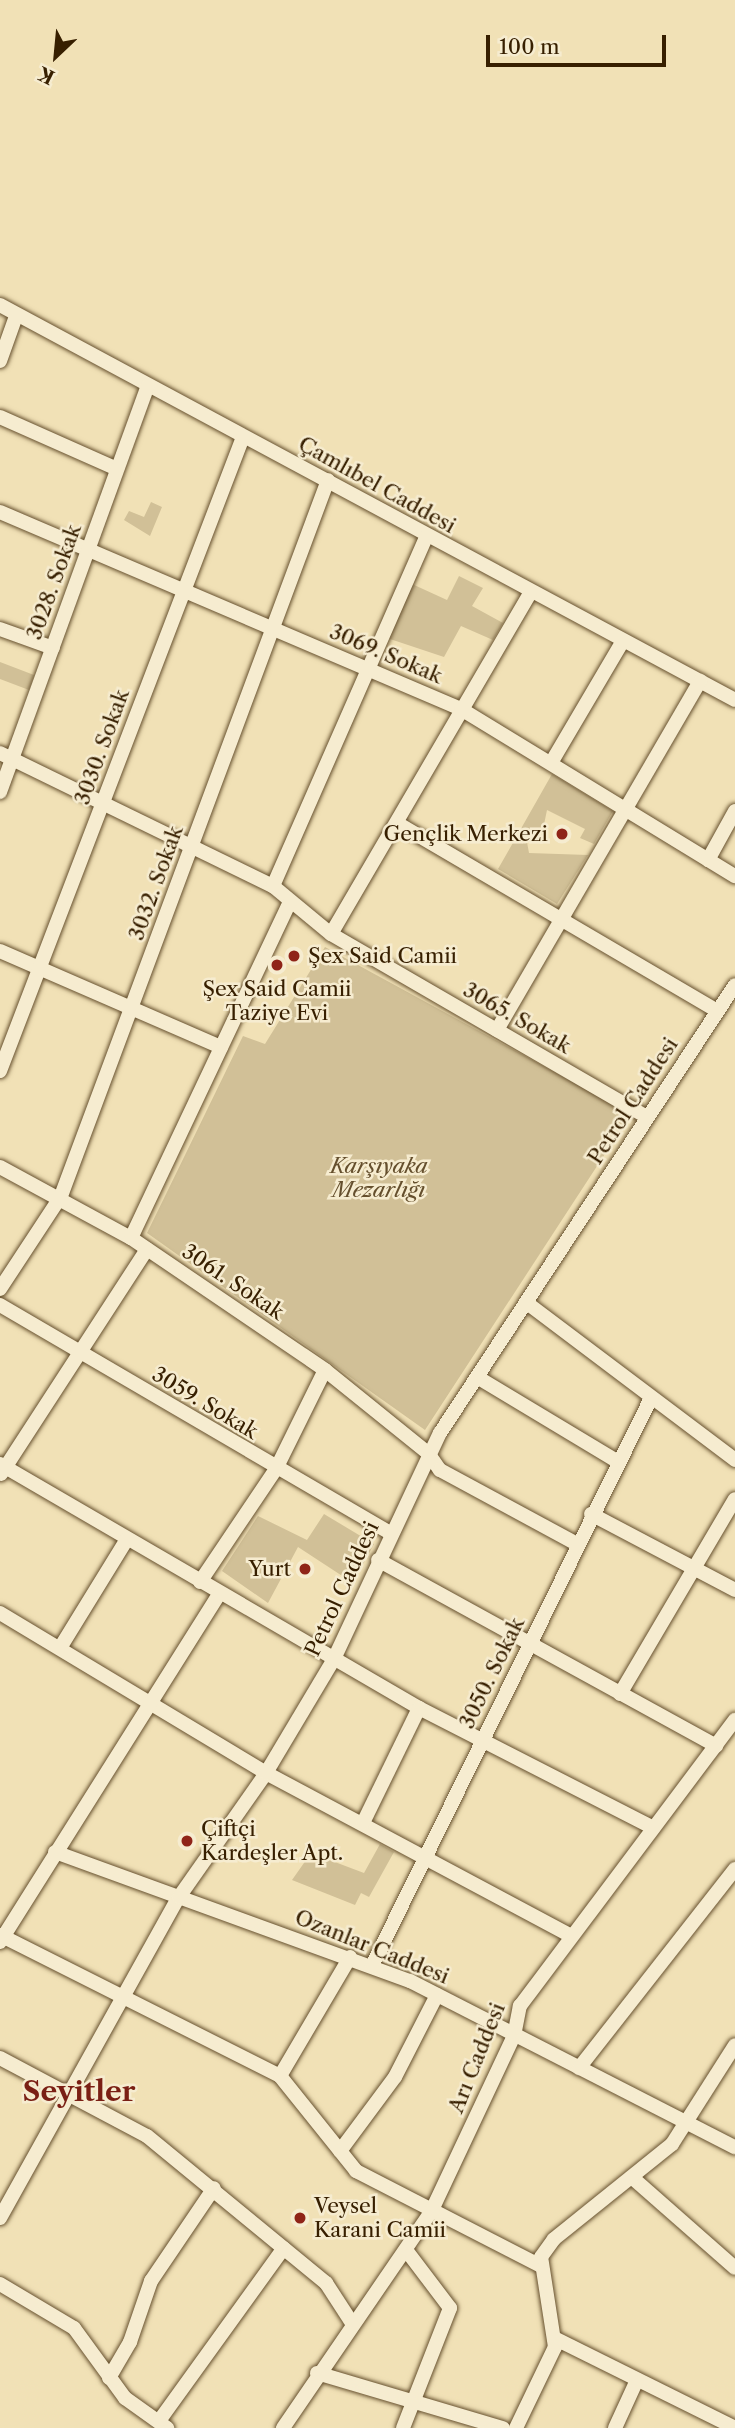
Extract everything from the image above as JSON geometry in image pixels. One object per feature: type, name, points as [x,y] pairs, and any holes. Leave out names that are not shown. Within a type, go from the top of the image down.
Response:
[{"type":"street","name":"Çamlıbel Caddesi","points":[[0,305],[16,316],[328,480],[530,594],[735,700]]},
{"type":"street","points":[[0,361],[16,316]]},
{"type":"street","name":"3028. Sokak","points":[[0,792],[6,756],[53,648],[89,550],[115,468],[148,386]]},
{"type":"street","points":[[0,417],[115,468]]},
{"type":"street","name":"3030. Sokak","points":[[0,1071],[243,437]]},
{"type":"street","name":"3032. Sokak","points":[[0,1289],[61,1196],[275,631],[328,480]]},
{"type":"street","name":"3069. Sokak","points":[[0,512],[461,709],[735,876]]},
{"type":"street","points":[[273,886],[427,535]]},
{"type":"street","points":[[331,934],[530,594]]},
{"type":"street","points":[[0,628],[53,648]]},
{"type":"street","points":[[551,763],[623,641]]},
{"type":"street","points":[[497,1030],[623,808],[700,681]]},
{"type":"street","name":"3065. Sokak","points":[[6,756],[273,886],[331,934],[647,1117]]},
{"type":"street","points":[[708,860],[735,811]]},
{"type":"street","points":[[397,823],[717,1011]]},
{"type":"street","points":[[131,1238],[290,902]]},
{"type":"street","points":[[0,951],[134,1006],[221,1047]]},
{"type":"street","name":"Petrol Caddesi","points":[[0,2218],[179,1896],[266,1773],[334,1659],[428,1453],[735,985]]},
{"type":"street","name":"3061. Sokak","points":[[0,1167],[61,1196],[131,1238],[325,1370],[428,1453],[440,1470],[577,1544]]},
{"type":"street","points":[[147,1249],[2,1469],[419,1708],[653,1828]]},
{"type":"street","points":[[527,1304],[735,1460]]},
{"type":"street","name":"3059. Sokak","points":[[0,1305],[276,1469],[390,1533]]},
{"type":"street","points":[[200,1582],[276,1469],[325,1370]]},
{"type":"street","points":[[477,1377],[617,1461]]},
{"type":"street","name":"3050. Sokak","points":[[372,1966],[617,1461],[651,1398]]},
{"type":"street","points":[[620,1694],[735,1499]]},
{"type":"street","points":[[592,1514],[735,1590]]},
{"type":"street","points":[[60,1648],[127,1539]]},
{"type":"street","points":[[378,1560],[716,1746]]},
{"type":"street","points":[[219,1594],[1,1938],[124,1994],[280,2076],[340,2151],[369,2180],[539,2265]]},
{"type":"street","points":[[0,1613],[153,1700],[266,1773],[425,1853],[569,1935]]},
{"type":"street","points":[[363,1823],[419,1708]]},
{"type":"street","name":"Arı Caddesi","points":[[283,2428],[317,2373],[432,2210],[514,2036],[520,2006],[569,1935],[735,1720]]},
{"type":"street","name":"Ozanlar Caddesi","points":[[55,1852],[372,1966],[437,1995],[685,2125],[735,2147]]},
{"type":"street","points":[[579,2068],[735,1868]]},
{"type":"street","points":[[280,2076],[350,1957]]},
{"type":"street","points":[[340,2151],[396,2077],[437,1995]]},
{"type":"street","points":[[516,2428],[556,2339],[539,2265],[554,2239],[635,2180],[685,2125],[735,2045]]},
{"type":"street","points":[[0,2058],[148,2136],[214,2188],[334,2291],[352,2323]]},
{"type":"street","points":[[635,2180],[735,2268]]},
{"type":"street","points":[[109,2378],[130,2342],[151,2281],[214,2188]]},
{"type":"street","points":[[0,2284],[74,2328],[96,2350],[109,2378],[163,2425],[284,2248]]},
{"type":"street","points":[[403,2428],[415,2404],[450,2308],[406,2250]]},
{"type":"street","points":[[556,2339],[735,2428]]},
{"type":"street","points":[[317,2373],[503,2428]]},
{"type":"street","points":[[614,2428],[637,2380]]},
{"type":"green space","points":[[151,502],[162,507],[150,536],[124,520],[129,511],[144,517]]},
{"type":"green space","points":[[459,576],[483,588],[472,606],[503,623],[493,640],[461,626],[444,657],[387,638],[412,584],[447,600]]},
{"type":"green space","points":[[0,662],[34,675],[29,690],[0,679]]},
{"type":"green space","points":[[552,774],[613,811],[594,844],[580,838],[585,829],[547,810],[541,839],[527,842],[529,853],[588,855],[557,904],[498,869]]},
{"type":"green space","name":"Karşıyaka Mezarlığı","points":[[325,947],[631,1114],[425,1430],[147,1233],[243,1036],[265,1044]]},
{"type":"green space","points":[[324,1514],[374,1544],[353,1583],[298,1547],[268,1603],[222,1571],[258,1516],[307,1540]]},
{"type":"green space","points":[[380,1844],[394,1852],[369,1897],[361,1893],[355,1905],[292,1880],[311,1853],[364,1873]]},
{"type":"place","name":"Gençlik Merkezi","points":[[562,834]]},
{"type":"place","name":"Şex Said Camii","points":[[294,956]]},
{"type":"place","name":"Şex Said Camii Taziye Evi","points":[[277,965]]},
{"type":"place","name":"Yurt","points":[[305,1569]]},
{"type":"place","name":"Çiftçi Kardeşler Apt.","points":[[187,1841]]},
{"type":"place","name":"Veysel Karani Camii","points":[[300,2218]]},
{"type":"district","name":"Seyitler","points":[[79,2091]]}]
